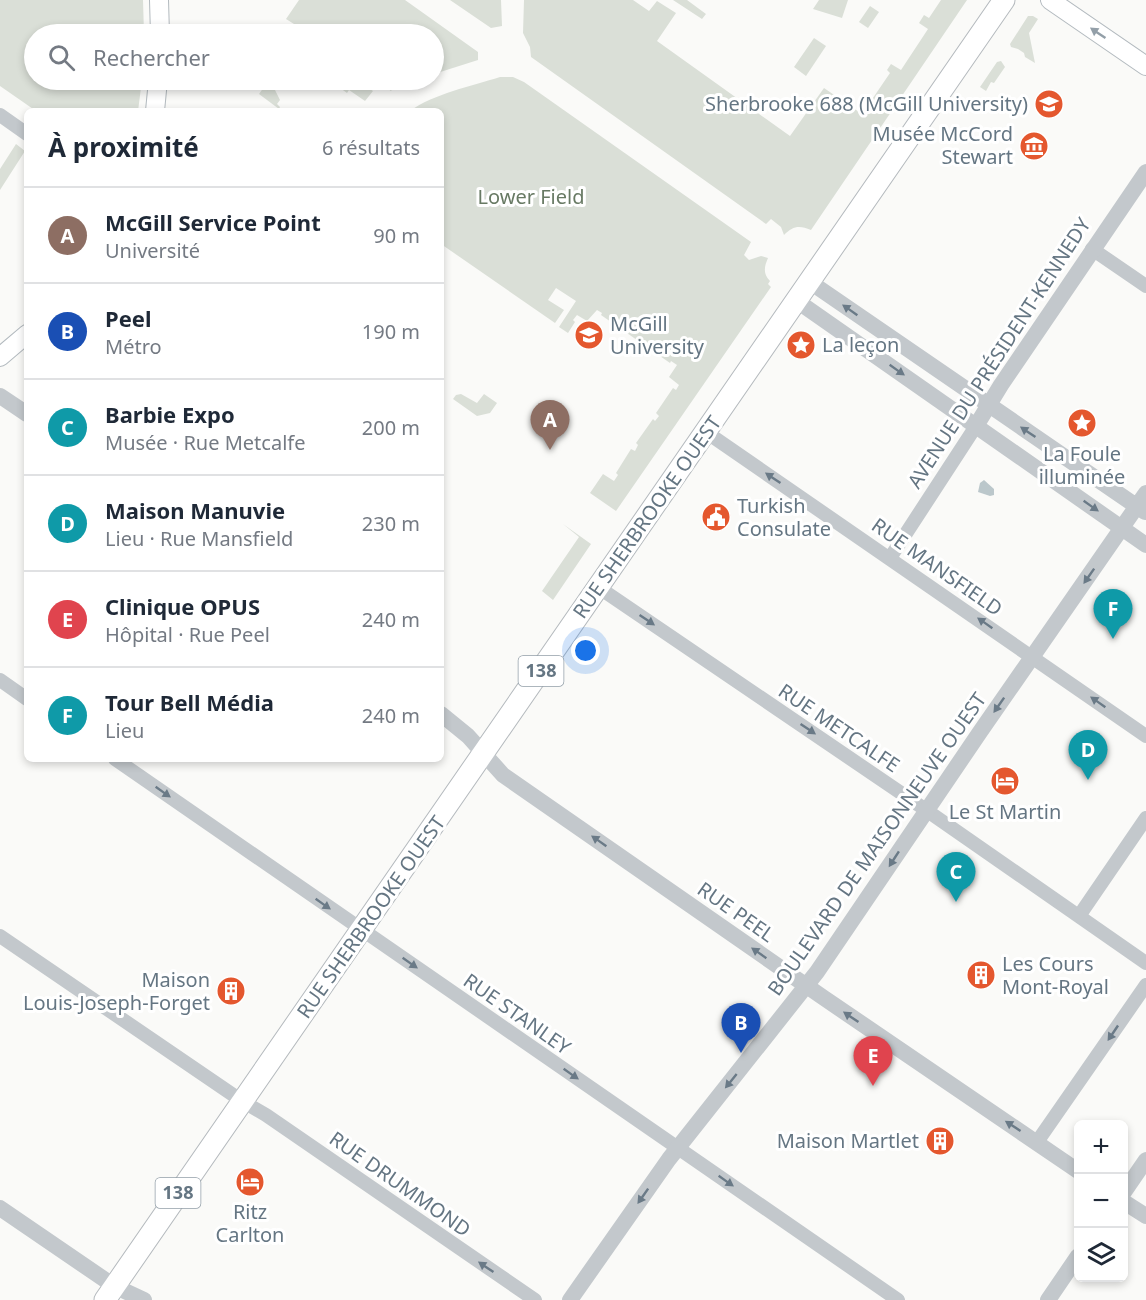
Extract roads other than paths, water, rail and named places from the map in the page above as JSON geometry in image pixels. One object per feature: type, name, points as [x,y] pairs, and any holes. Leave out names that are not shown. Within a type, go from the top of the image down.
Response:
[{"type":"main road","points":[[159,0],[160,24]]},
{"type":"main road","name":"RUE SHERBROOKE OUEST","points":[[116,1295],[242,1101],[362,931],[1004,0]]},
{"type":"main road","points":[[1050,0],[1146,66]]},
{"type":"main road","points":[[155,108],[157,90]]},
{"type":"main road","points":[[0,357],[24,337]]},
{"type":"street","points":[[0,115],[24,132]]},
{"type":"street","name":"AVENUE DU PRÉSIDENT-KENNEDY","points":[[890,558],[988,405],[1146,172]]},
{"type":"street","points":[[1092,249],[1146,286]]},
{"type":"street","points":[[810,282],[988,405],[1143,504]]},
{"type":"street","points":[[797,301],[1146,545]]},
{"type":"street","points":[[0,396],[24,412]]},
{"type":"street","name":"RUE MANSFIELD","points":[[706,432],[1146,736]]},
{"type":"street","name":"BOULEVARD DE MAISONNEUVE OUEST","points":[[570,1300],[677,1148],[807,986],[1122,528],[1143,504]]},
{"type":"street","name":"RUE METCALFE","points":[[598,587],[927,810],[1146,963]]},
{"type":"street","points":[[0,680],[24,697]]},
{"type":"street","name":"RUE PEEL","points":[[444,716],[468,736],[503,775],[1074,1168]]},
{"type":"street","name":"RUE STANLEY","points":[[119,762],[898,1300]]},
{"type":"street","points":[[1079,916],[1146,818]]},
{"type":"street","name":"RUE DRUMMOND","points":[[0,936],[535,1300]]},
{"type":"street","points":[[1037,1142],[1146,985]]},
{"type":"street","name":"RUE DRUMMOND","points":[[242,1101],[261,1121],[351,1184]]},
{"type":"street","points":[[1128,1186],[1146,1160]]},
{"type":"street","points":[[1128,1205],[1146,1216]]},
{"type":"street","points":[[0,1208],[116,1295],[144,1300]]},
{"type":"street","points":[[1048,1300],[1074,1262]]},
{"type":"place","name":"Sherbrooke 688 (McGill University)","points":[[1049,104]]},
{"type":"place","name":"Musée McCord Stewart","points":[[1034,146]]},
{"type":"place","name":"McGill University","points":[[589,335]]},
{"type":"place","name":"La leçon","points":[[801,345]]},
{"type":"place","name":"La Foule illuminée","points":[[1082,423]]},
{"type":"place","name":"McGill Service Point","points":[[550,450]]},
{"type":"place","name":"Turkish Consulate","points":[[716,517]]},
{"type":"place","name":"Tour Bell Média","points":[[1113,639]]},
{"type":"place","name":"Maison Manuvie","points":[[1088,780]]},
{"type":"place","name":"Le St Martin","points":[[1005,781]]},
{"type":"place","name":"Barbie Expo","points":[[956,902]]},
{"type":"place","name":"Les Cours Mont-Royal","points":[[981,975]]},
{"type":"place","name":"Maison Louis-Joseph-Forget","points":[[231,991]]},
{"type":"place","name":"Peel","points":[[741,1053]]},
{"type":"place","name":"Clinique OPUS","points":[[873,1086]]},
{"type":"place","name":"Maison Martlet","points":[[940,1141]]},
{"type":"place","name":"Ritz Carlton","points":[[250,1182]]},
{"type":"park label","name":"Lower Field","points":[[531,197]]}]
